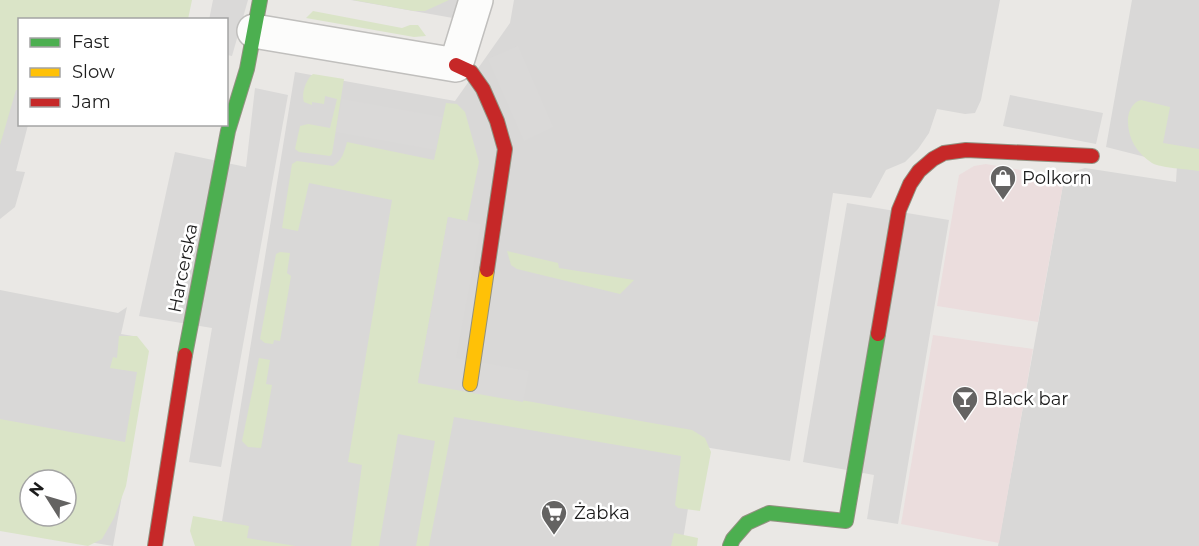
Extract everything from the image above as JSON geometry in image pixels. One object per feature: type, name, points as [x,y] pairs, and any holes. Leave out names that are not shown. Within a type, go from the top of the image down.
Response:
[{"type":"street","points":[[456,65],[476,0]]},
{"type":"street","points":[[257,16],[456,65],[469,71],[477,79],[500,127],[505,149],[470,384]]},
{"type":"street","name":"Harcerska","points":[[155,546],[189,330],[228,131],[245,77],[257,16]]},
{"type":"street","points":[[730,546],[733,539],[747,524],[769,513],[846,521],[899,210],[910,184],[919,171],[940,155],[966,150],[1092,156]]},
{"type":"shaded area","points":[[213,0],[248,0],[232,56],[228,55],[228,18],[209,18]]},
{"type":"shaded area","points":[[351,0],[459,0],[453,18]]},
{"type":"shaded area","points":[[514,0],[1000,0],[981,100],[975,113],[965,114],[937,109],[929,133],[918,149],[905,162],[886,170],[871,198],[833,193],[790,461],[698,446],[682,546],[218,546],[295,72],[455,101],[510,23]]},
{"type":"shaded area","points":[[1132,0],[1199,0],[1199,546],[998,546],[1065,174],[1085,168],[1176,182],[1177,165],[1106,147]]},
{"type":"shaded area","points":[[0,25],[18,33],[18,126],[28,126],[16,171],[25,172],[15,207],[0,219]]},
{"type":"shaded area","points":[[518,46],[553,127],[524,141],[488,59]]},
{"type":"shaded area","points":[[255,88],[288,95],[221,467],[189,462],[212,328],[139,316],[175,152],[246,167]]},
{"type":"shaded area","points":[[1010,95],[1103,113],[1096,144],[1003,126]]},
{"type":"shaded area","points":[[342,99],[442,117],[436,150],[336,132]]},
{"type":"shaded area","points":[[986,164],[1056,176],[1065,174],[1038,322],[937,306],[959,175],[974,166]]},
{"type":"shaded area","points":[[847,203],[949,220],[898,524],[867,519],[874,475],[803,462]]},
{"type":"shaded area","points":[[448,217],[481,224],[456,358],[529,371],[523,402],[418,383]]},
{"type":"shaded area","points":[[0,290],[118,313],[127,307],[121,334],[133,336],[146,360],[113,546],[0,527]]},
{"type":"shaded area","points":[[933,335],[1033,349],[999,543],[901,524]]},
{"type":"green space","points":[[0,0],[192,0],[188,18],[18,18],[18,90],[16,90],[0,145]]},
{"type":"green space","points":[[353,0],[449,0],[425,11],[414,11]]},
{"type":"green space","points":[[313,11],[402,28],[418,25],[426,36],[414,37],[306,18]]},
{"type":"green space","points":[[313,74],[344,79],[330,156],[299,152],[295,149],[300,126],[308,124],[330,128],[337,99],[325,96],[324,104],[312,102],[312,105],[304,102],[305,87]]},
{"type":"green space","points":[[1141,100],[1170,107],[1163,143],[1199,149],[1199,171],[1156,165],[1146,159],[1137,149],[1129,132],[1128,118],[1132,107]]},
{"type":"green space","points":[[446,103],[457,104],[465,112],[479,162],[467,221],[448,217],[418,382],[692,430],[705,438],[711,452],[700,511],[678,508],[675,505],[681,456],[454,417],[429,546],[416,546],[435,441],[398,434],[379,546],[351,546],[362,465],[348,462],[392,200],[309,183],[298,231],[282,228],[292,164],[297,161],[333,166],[342,156],[347,142],[434,160]]},
{"type":"green space","points":[[507,251],[558,263],[559,268],[634,280],[620,294],[517,269],[511,265]]},
{"type":"green space","points":[[290,253],[287,273],[291,276],[280,341],[274,340],[273,344],[265,343],[260,339],[276,254]]},
{"type":"green space","points":[[119,336],[137,336],[149,351],[126,486],[114,518],[102,539],[88,546],[0,531],[0,419],[125,442],[137,372],[110,368],[113,357],[117,358]]},
{"type":"green space","points":[[259,358],[270,360],[266,384],[272,385],[261,448],[248,447],[242,441]]},
{"type":"green space","points":[[193,516],[249,526],[247,538],[296,546],[195,546],[190,531]]},
{"type":"green space","points":[[674,533],[698,538],[697,546],[671,546]]},
{"type":"traffic: fast","points":[[185,355],[228,131],[247,69],[260,0]]},
{"type":"traffic: fast","points":[[730,546],[747,523],[769,513],[846,521],[878,334]]},
{"type":"traffic: slow","points":[[470,384],[487,270]]},
{"type":"traffic: jam","points":[[456,65],[471,72],[483,89],[497,121],[505,149],[487,270]]},
{"type":"traffic: jam","points":[[878,334],[899,210],[910,184],[919,171],[933,159],[944,153],[966,150],[1092,156]]},
{"type":"traffic: jam","points":[[155,546],[185,355]]},
{"type":"place","name":"Polkorn","points":[[1003,201]]},
{"type":"place","name":"Black bar","points":[[965,422]]},
{"type":"place","name":"Żabka","points":[[554,536]]}]
